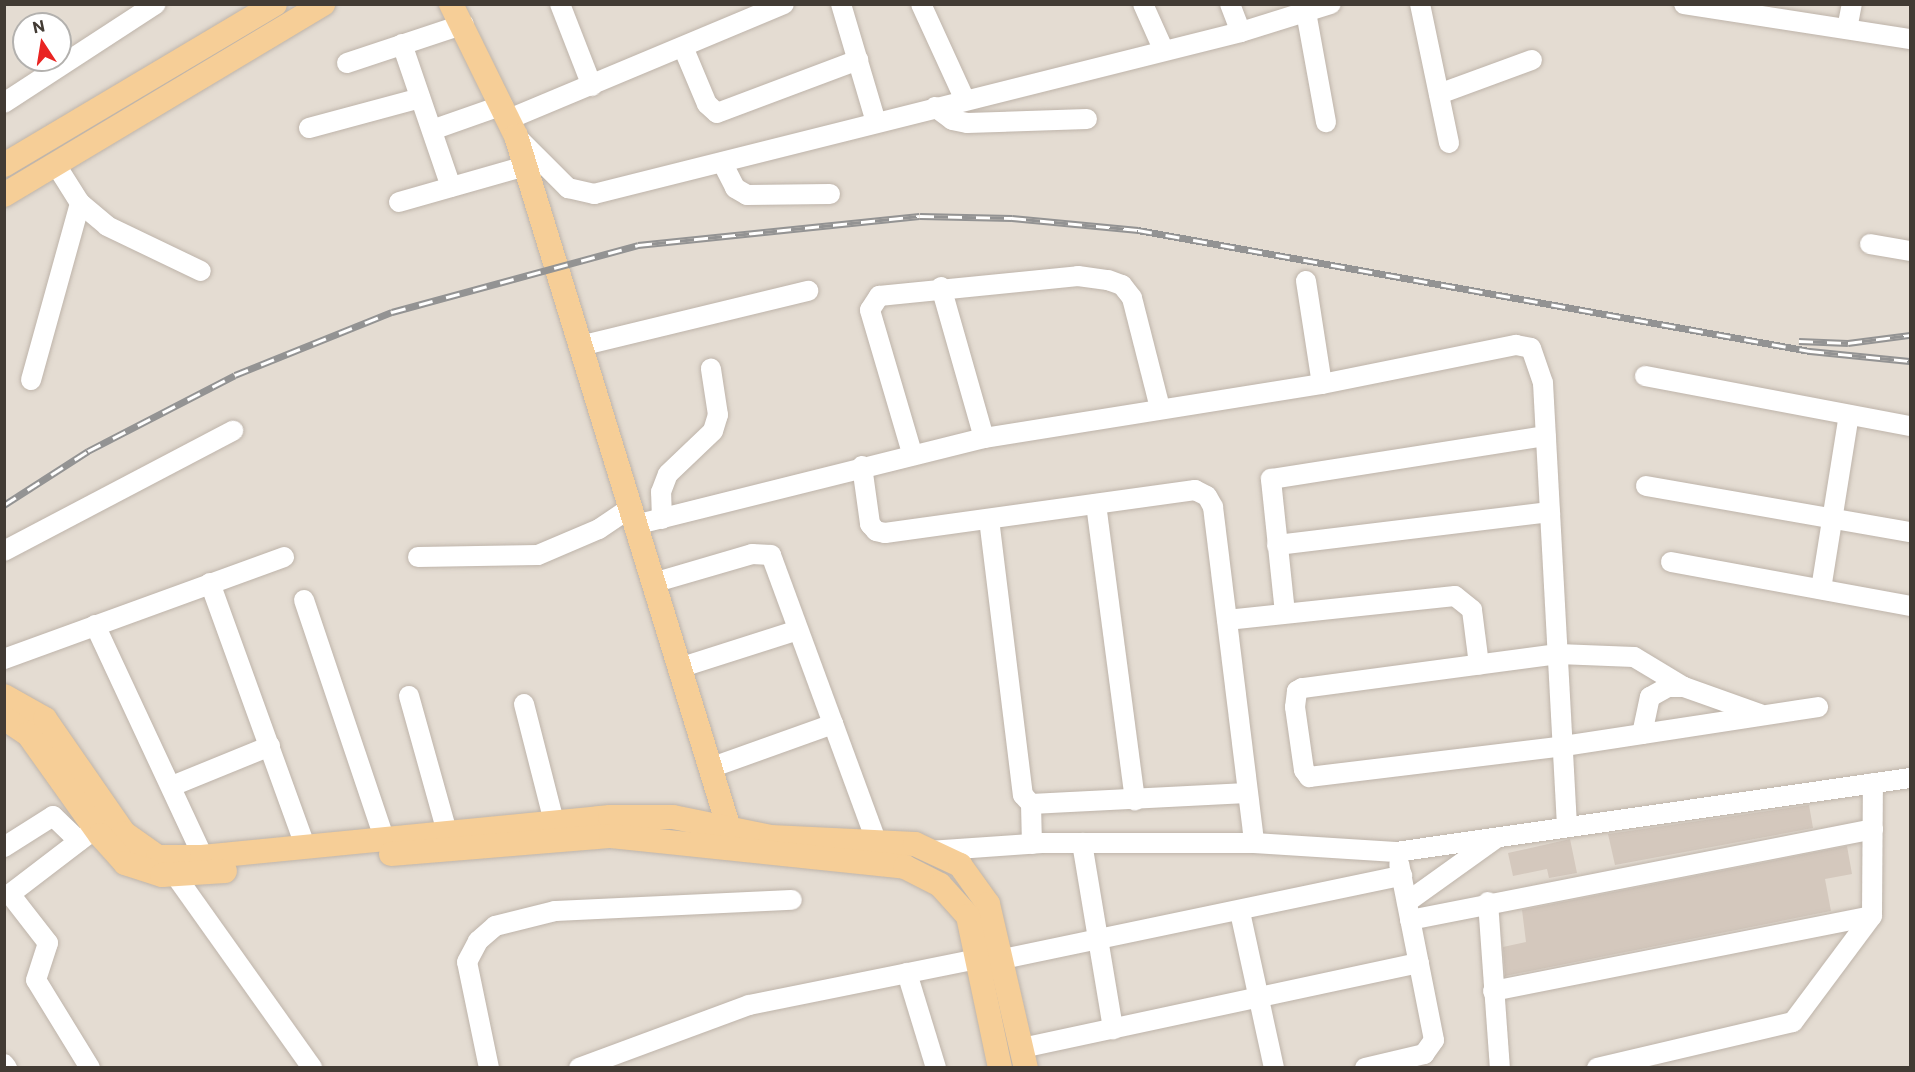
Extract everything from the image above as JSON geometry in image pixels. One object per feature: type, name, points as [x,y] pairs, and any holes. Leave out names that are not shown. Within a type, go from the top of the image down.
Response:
[{"type":"main road","points":[[4,195],[323,4]]},
{"type":"main road","points":[[4,165],[266,7]]},
{"type":"main road","points":[[457,14],[509,120],[525,166],[737,851]]},
{"type":"main road","points":[[4,696],[45,719],[124,833],[143,850],[169,866]]},
{"type":"main road","points":[[4,718],[28,734],[88,835],[126,863],[152,873],[169,866],[611,836],[668,838],[737,851],[895,864],[928,876],[958,902],[968,916],[1000,1068]]},
{"type":"main road","points":[[206,865],[305,846],[554,822],[673,817],[728,826],[771,837],[876,840],[932,850],[960,865],[979,889],[992,915],[1024,1058]]},
{"type":"street","points":[[4,103],[156,4]]},
{"type":"street","points":[[560,4],[592,86]]},
{"type":"street","points":[[432,130],[509,120],[784,4]]},
{"type":"street","points":[[841,4],[876,122]]},
{"type":"street","points":[[921,4],[966,100]]},
{"type":"street","points":[[1143,4],[1164,51]]},
{"type":"street","points":[[1230,4],[1241,32]]},
{"type":"street","points":[[509,120],[568,188],[594,194],[723,164],[876,122],[1241,32],[1331,4]]},
{"type":"street","points":[[1420,4],[1449,143]]},
{"type":"street","points":[[1684,4],[1743,9],[1911,39]]},
{"type":"street","points":[[1847,29],[1852,4]]},
{"type":"street","points":[[1306,12],[1326,122]]},
{"type":"street","points":[[347,63],[402,44],[457,14]]},
{"type":"street","points":[[402,44],[451,187]]},
{"type":"street","points":[[683,47],[706,104],[717,113],[858,60]]},
{"type":"street","points":[[1439,94],[1532,60]]},
{"type":"street","points":[[309,128],[420,98]]},
{"type":"street","points":[[935,107],[952,120],[967,123],[1087,119]]},
{"type":"street","points":[[723,164],[735,188],[747,195],[830,194]]},
{"type":"street","points":[[56,165],[80,203],[107,226],[201,272]]},
{"type":"street","points":[[399,202],[525,166]]},
{"type":"street","points":[[32,380],[80,203]]},
{"type":"street","points":[[1870,244],[1911,251]]},
{"type":"street","points":[[912,453],[870,310],[879,296],[941,287],[1078,276],[1122,285],[1132,298],[1140,320],[1160,408]]},
{"type":"street","points":[[1306,281],[1322,384]]},
{"type":"street","points":[[941,287],[984,438]]},
{"type":"street","points":[[580,346],[808,291]]},
{"type":"street","points":[[418,557],[538,555],[632,516],[662,519],[912,453],[984,438],[1160,408],[1322,384],[1516,345],[1531,348],[1543,383],[1567,826]]},
{"type":"street","points":[[662,519],[661,492],[668,474],[713,431],[718,415],[711,369]]},
{"type":"street","points":[[1644,376],[1911,426]]},
{"type":"street","points":[[1821,589],[1849,414]]},
{"type":"street","points":[[4,551],[233,431]]},
{"type":"street","points":[[1285,614],[1270,483],[1276,476],[1546,436]]},
{"type":"street","points":[[862,466],[870,524],[876,531],[989,519],[1195,490],[1207,496],[1213,507],[1254,843]]},
{"type":"street","points":[[1646,486],[1911,532]]},
{"type":"street","points":[[1096,504],[1135,800]]},
{"type":"street","points":[[1277,545],[1550,512]]},
{"type":"street","points":[[989,519],[1023,795],[1031,804],[1032,844]]},
{"type":"street","points":[[653,583],[767,553],[876,840]]},
{"type":"street","points":[[4,659],[284,557]]},
{"type":"street","points":[[1671,562],[1911,606]]},
{"type":"street","points":[[210,584],[305,846]]},
{"type":"street","points":[[1227,620],[1455,596],[1472,610],[1479,665]]},
{"type":"street","points":[[304,600],[384,838]]},
{"type":"street","points":[[95,625],[172,786],[206,865]]},
{"type":"street","points":[[679,668],[798,630]]},
{"type":"street","points":[[1762,715],[1684,687],[1634,657],[1558,654],[1297,691],[1305,775],[1564,746],[1818,707]]},
{"type":"street","points":[[1642,734],[1650,697],[1658,689],[1684,687]]},
{"type":"street","points":[[409,696],[447,832]]},
{"type":"street","points":[[524,704],[554,822]]},
{"type":"street","points":[[710,768],[833,724]]},
{"type":"street","points":[[172,786],[270,746]]},
{"type":"street","points":[[895,864],[932,850],[1032,844],[1254,843],[1396,852],[1911,778]]},
{"type":"street","points":[[1597,1068],[1793,1022],[1872,916],[1873,783]]},
{"type":"street","points":[[1031,804],[1247,793]]},
{"type":"street","points":[[4,847],[53,816],[88,835],[10,897],[48,944],[36,980],[90,1068]]},
{"type":"street","points":[[1408,911],[1488,902],[1873,829]]},
{"type":"street","points":[[1408,911],[1498,837]]},
{"type":"street","points":[[1082,843],[1113,1029]]},
{"type":"street","points":[[1365,1068],[1426,1061],[1434,1040],[1396,852]]},
{"type":"street","points":[[169,866],[312,1068]]},
{"type":"street","points":[[1003,959],[1240,912],[1402,876]]},
{"type":"street","points":[[489,1068],[466,962],[478,941],[495,926],[555,911],[792,900]]},
{"type":"street","points":[[1488,902],[1500,1068]]},
{"type":"street","points":[[1240,912],[1274,1068]]},
{"type":"street","points":[[1493,992],[1872,916]]},
{"type":"street","points":[[579,1068],[748,1005],[977,959]]},
{"type":"street","points":[[1024,1058],[1113,1029],[1419,963]]},
{"type":"street","points":[[907,973],[936,1068]]},
{"type":"shaded area","points":[[5,5],[1910,5],[1910,1067],[5,1067]]},
{"type":"building","points":[[1809,805],[1813,828],[1615,865],[1608,834]]},
{"type":"building","points":[[1570,839],[1577,873],[1549,878],[1547,869],[1513,876],[1508,853]]},
{"type":"building","points":[[1847,846],[1852,874],[1825,879],[1831,911],[1505,976],[1503,947],[1526,942],[1522,910]]},
{"type":"railway","points":[[4,505],[88,451],[235,375],[392,312],[638,245],[920,216],[1012,218],[1138,230],[1810,351],[1910,361]]},
{"type":"railway","points":[[1799,341],[1848,343],[1910,335]]}]
